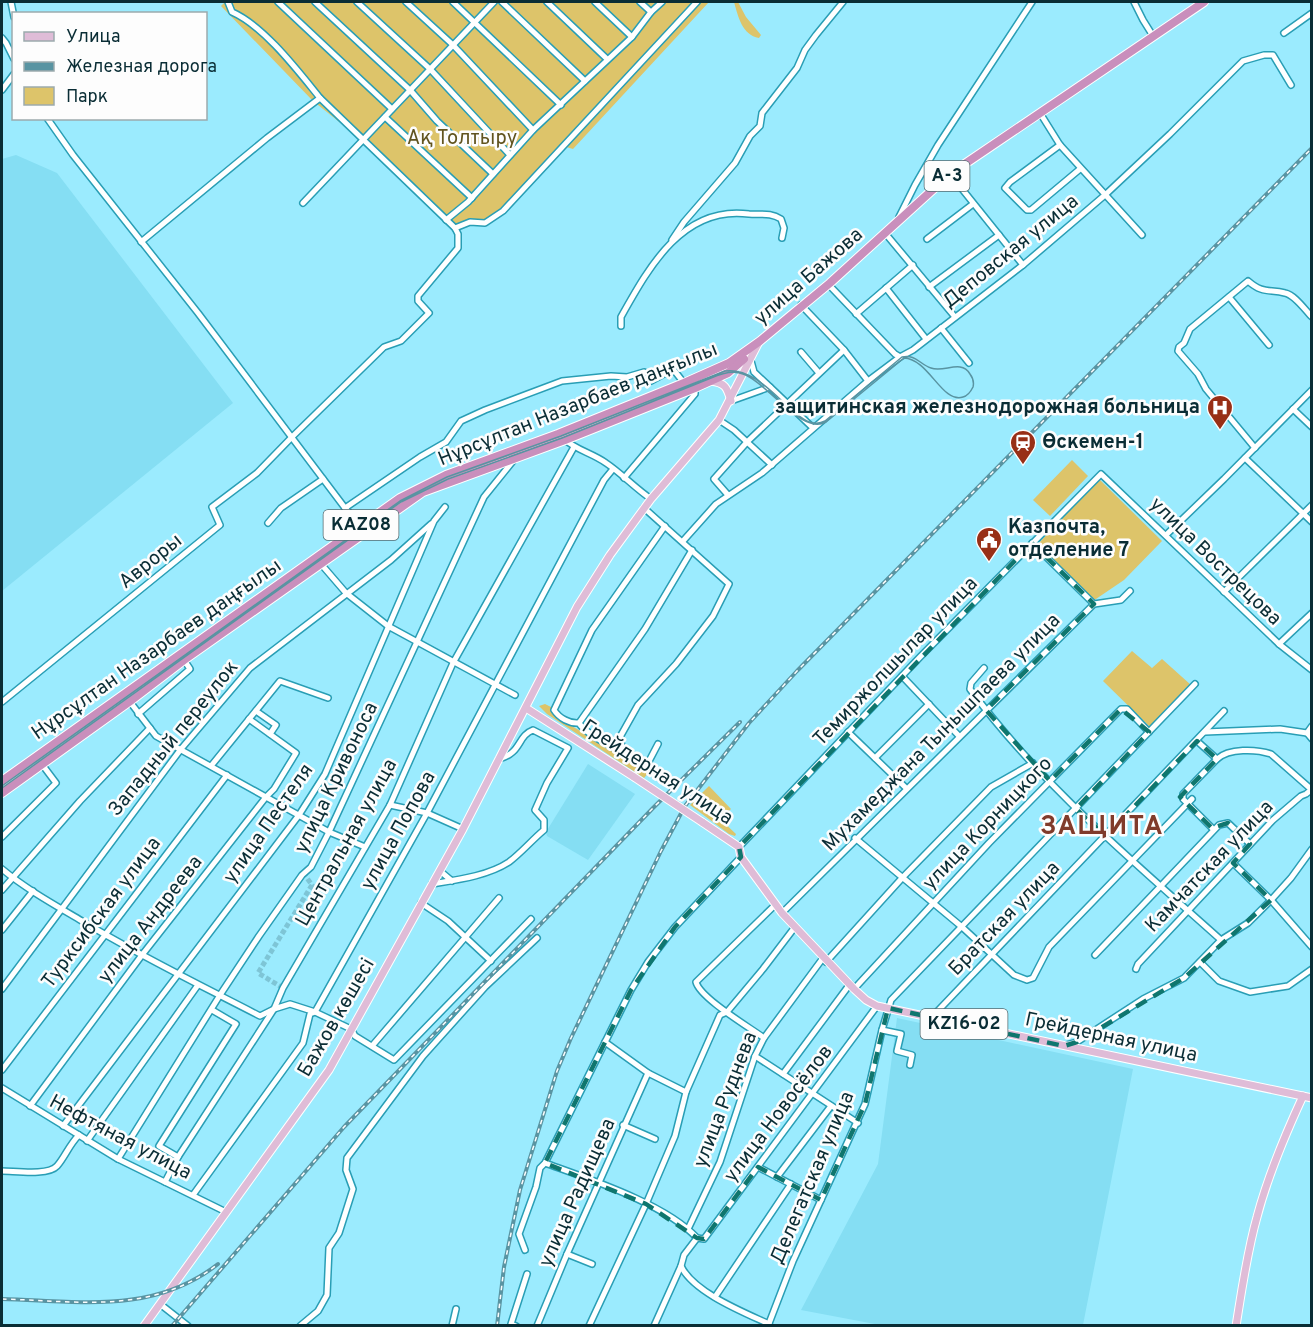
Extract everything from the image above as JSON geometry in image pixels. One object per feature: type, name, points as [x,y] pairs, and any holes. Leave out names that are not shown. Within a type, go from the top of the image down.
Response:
[{"type":"highway","name":"улица Бажова","points":[[760,341],[828,284],[950,174],[1204,2]]},
{"type":"highway","name":"Нұрсұлтан Назарбаев даңғылы","points":[[2,781],[184,660],[321,564],[400,498],[421,486],[695,388],[728,373],[760,341]]},
{"type":"highway","name":"Нұрсұлтан Назарбаев даңғылы","points":[[561,437],[729,363],[760,341]]},
{"type":"highway","name":"Нұрсұлтан Назарбаев даңғылы","points":[[2,793],[127,698],[363,529]]},
{"type":"main road","name":"улица Бажова","points":[[526,708],[577,607],[610,555],[651,499],[719,420],[760,341]]},
{"type":"main road","points":[[711,381],[719,382],[724,386],[730,400]]},
{"type":"main road","name":"Бажов көшесі","points":[[144,1326],[329,1070],[432,884],[442,877],[463,829],[526,708]]},
{"type":"main road","name":"Грейдерная улица","points":[[526,708],[739,847],[741,857],[775,905],[852,987],[866,1000],[877,1006],[1303,1096]]},
{"type":"main road","points":[[1236,1326],[1249,1247],[1257,1216],[1269,1177],[1303,1096]]},
{"type":"main road","name":"KZ16-02","points":[[1303,1096],[1311,1098]]},
{"type":"street","points":[[228,2],[232,12],[245,18],[289,60],[320,98],[455,228],[458,234],[458,248],[418,296],[418,301],[429,314],[401,341],[384,347],[292,437]]},
{"type":"street","points":[[278,2],[392,109]]},
{"type":"street","points":[[315,2],[410,90],[437,121],[493,174]]},
{"type":"street","points":[[357,2],[430,69],[510,155]]},
{"type":"street","points":[[406,2],[453,45],[533,130]]},
{"type":"street","points":[[453,2],[561,105]]},
{"type":"street","points":[[303,203],[494,2]]},
{"type":"street","points":[[501,2],[585,81]]},
{"type":"street","points":[[547,2],[607,59]]},
{"type":"street","points":[[595,2],[632,37]]},
{"type":"street","points":[[640,2],[651,12]]},
{"type":"street","points":[[446,220],[472,198],[533,130],[632,37],[651,12],[662,2]]},
{"type":"street","points":[[455,228],[470,222],[485,223],[503,211],[697,2]]},
{"type":"street","points":[[621,326],[621,317],[636,290],[684,222],[735,163],[750,136],[760,126],[762,113],[797,68],[805,50],[843,2]]},
{"type":"street","points":[[896,224],[938,145],[1032,2]]},
{"type":"street","points":[[1134,2],[1154,36]]},
{"type":"street","points":[[1284,33],[1311,13]]},
{"type":"street","points":[[2,38],[12,55]]},
{"type":"street","name":"Деповская улица","points":[[683,541],[716,504],[772,465],[868,381],[900,357],[907,355],[1023,265],[1105,195],[1243,61],[1250,57],[1273,55],[1291,85]]},
{"type":"street","points":[[2,90],[12,77]]},
{"type":"street","points":[[141,242],[267,138],[320,98]]},
{"type":"street","points":[[1040,113],[1059,145],[1142,235]]},
{"type":"street","points":[[385,117],[472,198]]},
{"type":"street","points":[[49,120],[363,529]]},
{"type":"street","points":[[1059,145],[1010,182],[1005,188],[1011,195],[1027,210],[1031,210],[1080,169]]},
{"type":"street","points":[[950,174],[1023,265]]},
{"type":"street","points":[[927,239],[973,204]]},
{"type":"street","points":[[672,240],[715,215],[743,213],[766,213],[776,216],[783,224],[783,238]]},
{"type":"street","points":[[885,233],[955,317]]},
{"type":"street","points":[[929,287],[999,235]]},
{"type":"street","points":[[856,314],[913,265]]},
{"type":"street","points":[[1255,448],[1206,389],[1198,374],[1178,351],[1179,347],[1184,343],[1190,329],[1248,281],[1255,287],[1266,291],[1286,293],[1292,296],[1311,317]]},
{"type":"street","points":[[828,284],[900,357]]},
{"type":"street","points":[[886,288],[926,339]]},
{"type":"street","points":[[1229,297],[1269,345]]},
{"type":"street","points":[[801,305],[844,350],[868,381]]},
{"type":"street","points":[[941,327],[969,363]]},
{"type":"street","points":[[728,495],[714,479],[787,402],[844,350]]},
{"type":"street","points":[[801,352],[819,373]]},
{"type":"street","points":[[751,361],[754,372],[813,428]]},
{"type":"street","points":[[651,381],[673,369],[684,384]]},
{"type":"street","points":[[345,508],[446,442],[461,421],[484,410],[562,381],[610,376],[627,377],[644,372]]},
{"type":"street","points":[[730,400],[770,387]]},
{"type":"street","points":[[624,478],[695,394],[695,388]]},
{"type":"street","points":[[1166,535],[1311,390]]},
{"type":"street","points":[[1293,409],[1311,427]]},
{"type":"street","points":[[719,420],[772,465]]},
{"type":"street","name":"Авроры","points":[[2,702],[220,525],[212,507],[257,474],[292,437]]},
{"type":"street","points":[[561,437],[574,447],[592,454],[651,499]]},
{"type":"street","name":"Центральная улица","points":[[165,1182],[178,1157],[274,1009],[283,988],[390,805],[453,663],[574,447]]},
{"type":"street","name":"улица Кривоноса","points":[[118,1159],[220,995],[302,875],[311,867],[418,644],[484,497],[515,453]]},
{"type":"street","points":[[1245,458],[1311,522]]},
{"type":"street","name":"улица Попова","points":[[194,1195],[303,1043],[310,1014],[315,1012],[427,813],[493,685],[604,480],[613,469]]},
{"type":"street","name":"улица Вострецова","points":[[1101,474],[1279,644],[1311,670]]},
{"type":"street","name":"Темиржолшылар улица","points":[[739,847],[902,676],[1101,474]]},
{"type":"street","points":[[268,523],[281,508],[323,478]]},
{"type":"street","points":[[1224,592],[1311,505]]},
{"type":"street","name":"улица Пестеля","points":[[63,1126],[299,815],[325,774],[434,521],[445,507]]},
{"type":"street","points":[[623,752],[620,737],[638,705],[676,664],[712,616],[729,584],[644,508]]},
{"type":"street","name":"Западный переулок","points":[[2,989],[181,749],[250,668],[391,560],[434,521]]},
{"type":"street","points":[[658,744],[647,765],[582,728],[579,723],[567,721],[557,714],[555,707],[592,630],[665,526]]},
{"type":"street","points":[[1032,543],[1094,604],[1121,600],[1130,591]]},
{"type":"street","points":[[579,723],[645,629],[692,550]]},
{"type":"street","points":[[321,564],[346,593],[388,626],[515,695]]},
{"type":"street","name":"Мухамеджана Тынышпаева улица","points":[[782,913],[855,838],[1094,604]]},
{"type":"street","points":[[1279,644],[1311,613]]},
{"type":"street","points":[[138,714],[190,669],[184,660]]},
{"type":"street","points":[[984,668],[971,683],[970,689],[986,710],[1076,809],[1221,940]]},
{"type":"street","points":[[902,676],[959,736]]},
{"type":"street","points":[[211,766],[280,681],[328,698]]},
{"type":"street","points":[[888,1008],[891,1000],[1195,684]]},
{"type":"street","points":[[127,698],[156,736],[329,832],[365,847]]},
{"type":"street","points":[[875,758],[929,704]]},
{"type":"street","name":"улица Корницкого","points":[[783,1074],[852,987],[1121,709],[1127,709],[1149,732]]},
{"type":"street","points":[[249,719],[270,734],[276,725],[256,711]]},
{"type":"street","name":"Братская улица","points":[[932,1017],[1224,711]]},
{"type":"street","points":[[1307,733],[1311,726]]},
{"type":"street","points":[[2,890],[80,801],[150,728]]},
{"type":"street","points":[[1204,732],[1280,729],[1307,733],[1311,739]]},
{"type":"street","points":[[432,884],[442,877],[452,881],[499,867],[508,862],[543,830],[544,820],[535,810],[547,783],[568,748],[533,730],[527,732],[513,754],[499,759]]},
{"type":"street","points":[[848,732],[906,788]]},
{"type":"street","name":"улица Андреева","points":[[30,1106],[142,955],[274,789],[296,753],[270,734]]},
{"type":"street","points":[[1197,741],[1217,759]]},
{"type":"street","points":[[1213,829],[1187,804],[1183,799],[1183,794],[1223,754],[1263,751],[1271,754],[1311,790]]},
{"type":"street","points":[[2,837],[56,783],[41,763]]},
{"type":"street","name":"улица Руднева","points":[[688,1228],[720,1161],[755,1056],[764,1038],[825,960],[991,787],[1033,763]]},
{"type":"street","name":"Турксибская улица","points":[[2,1070],[227,775]]},
{"type":"street","name":"Камчатская улица","points":[[1136,969],[1137,964],[1273,820],[1301,795],[1311,790]]},
{"type":"street","points":[[855,838],[962,927],[1014,975],[1027,980],[1033,978],[1049,947],[1192,799]]},
{"type":"street","points":[[390,805],[427,813],[463,829]]},
{"type":"street","points":[[1095,955],[1213,829],[1224,822],[1228,823],[1250,844]]},
{"type":"street","points":[[1064,1046],[1077,1042],[1143,999],[1184,978],[1221,940],[1248,923],[1271,900],[1291,878],[1311,849]]},
{"type":"street","points":[[525,1250],[519,1234],[536,1187],[540,1168],[545,1163],[631,990],[648,962],[675,927],[741,857]]},
{"type":"street","points":[[1233,863],[1271,900],[1311,947]]},
{"type":"street","points":[[2,868],[33,891],[104,934],[260,1016],[290,1004],[315,1012],[351,1029],[356,1036],[394,1060],[531,919]]},
{"type":"street","points":[[2,930],[33,891]]},
{"type":"street","points":[[372,1046],[499,898]]},
{"type":"street","points":[[421,903],[448,921],[491,961]]},
{"type":"street","points":[[764,1038],[727,1012],[698,988],[696,982],[775,905]]},
{"type":"street","points":[[589,1326],[675,1136],[686,1092],[720,1015],[727,1012],[795,927]]},
{"type":"street","points":[[300,1326],[318,1311],[327,1295],[328,1248],[339,1233],[353,1189],[346,1170],[347,1158],[423,1056],[485,987],[537,938]]},
{"type":"street","points":[[1200,962],[1219,981],[1250,992],[1288,986],[1311,969]]},
{"type":"street","points":[[87,1141],[198,985]]},
{"type":"street","name":"улица Новосёлов","points":[[697,1238],[704,1239],[877,1006]]},
{"type":"street","name":"Делегатская улица","points":[[681,1266],[686,1276],[715,1297],[769,1325],[821,1200],[858,1123],[865,1104],[888,1008]]},
{"type":"street","points":[[178,1157],[159,1146],[236,1024],[212,1010]]},
{"type":"street","points":[[882,1030],[901,1034],[897,1051],[912,1055],[910,1065]]},
{"type":"street","points":[[1089,1051],[1086,1042],[1091,1033]]},
{"type":"street","points":[[605,1042],[648,1073],[686,1092]]},
{"type":"street","points":[[755,1056],[858,1123]]},
{"type":"street","name":"улица Радищева","points":[[537,1326],[623,1125],[648,1073]]},
{"type":"street","name":"Нефтяная улица","points":[[2,1088],[118,1159],[226,1212]]},
{"type":"street","points":[[777,1178],[831,1106]]},
{"type":"street","points":[[623,1125],[655,1139]]},
{"type":"street","points":[[2,1171],[48,1172],[56,1168],[72,1142],[79,1136]]},
{"type":"street","points":[[545,1163],[646,1204],[688,1228],[697,1238],[684,1256],[654,1326]]},
{"type":"street","points":[[758,1167],[821,1200]]},
{"type":"street","points":[[715,1297],[791,1184]]},
{"type":"street","points":[[567,1254],[592,1264]]},
{"type":"street","points":[[516,1326],[511,1324],[527,1274]]},
{"type":"street","points":[[160,1304],[188,1326]]},
{"type":"street","points":[[452,1326],[456,1309]]},
{"type":"highlighted area","points":[[1032,543],[1094,604],[986,710],[1050,781],[1121,709],[1149,732],[1076,809],[1106,836],[1197,741],[1217,759],[1180,797],[1212,828],[1228,823],[1250,844],[1233,863],[1271,900],[1184,978],[1077,1042],[1064,1046],[888,1008],[865,1104],[821,1200],[758,1167],[704,1239],[697,1238],[646,1204],[545,1163],[631,990],[675,927],[741,857],[739,847]]},
{"type":"shaded area","points":[[16,155],[57,173],[233,403],[2,591],[2,159]]},
{"type":"shaded area","points":[[588,764],[635,794],[588,860],[547,836],[546,832]]},
{"type":"shaded area","points":[[897,1018],[1133,1069],[1083,1325],[880,1325],[801,1310],[878,1164]]},
{"type":"green space","name":"Ақ Толтыру","points":[[225,2],[709,2],[573,149],[563,146],[493,219],[455,228],[362,140],[313,101],[221,6]]},
{"type":"green space","points":[[734,2],[738,2],[746,17],[761,35],[759,38],[745,29]]},
{"type":"green space","points":[[1072,460],[1088,476],[1050,516],[1033,500]]},
{"type":"green space","points":[[1099,479],[1162,541],[1124,580],[1093,601],[1038,544]]},
{"type":"green space","points":[[1132,651],[1152,668],[1162,659],[1191,685],[1150,727],[1103,681]]},
{"type":"green space","points":[[545,704],[551,707],[563,721],[650,771],[644,778],[547,714],[539,706]]},
{"type":"green space","points":[[709,786],[731,809],[720,819],[736,834],[735,836],[690,805]]},
{"type":"tunnel","points":[[283,988],[258,973],[312,885],[304,874]]},
{"type":"tram line","points":[[2,786],[400,501],[447,477],[561,436],[725,371],[740,372],[755,379],[792,411],[814,423],[825,421],[902,357],[911,357],[936,369],[962,367],[972,377],[973,385],[969,393],[955,397],[948,394],[921,366],[913,360],[904,358],[826,422],[817,424],[806,422],[784,406],[752,379],[735,372],[727,373],[562,438],[448,479],[401,502],[2,788]]},
{"type":"railway","points":[[497,1326],[504,1267],[520,1190],[557,1071],[661,851],[685,806],[749,723],[797,671],[1312,148]]},
{"type":"railway","points":[[172,1326],[344,1127],[653,808],[740,722]]},
{"type":"railway","points":[[2,1299],[87,1302],[141,1298],[168,1291],[193,1280],[218,1264]]},
{"type":"place","name":"защитинская железнодорожная больница","points":[[1220,431]]},
{"type":"place","name":"Өскемен-1","points":[[1023,466]]},
{"type":"place","name":"Казпочта, отделение 7","points":[[989,563]]},
{"type":"district","name":"ЗАЩИТА","points":[[1102,827]]}]
